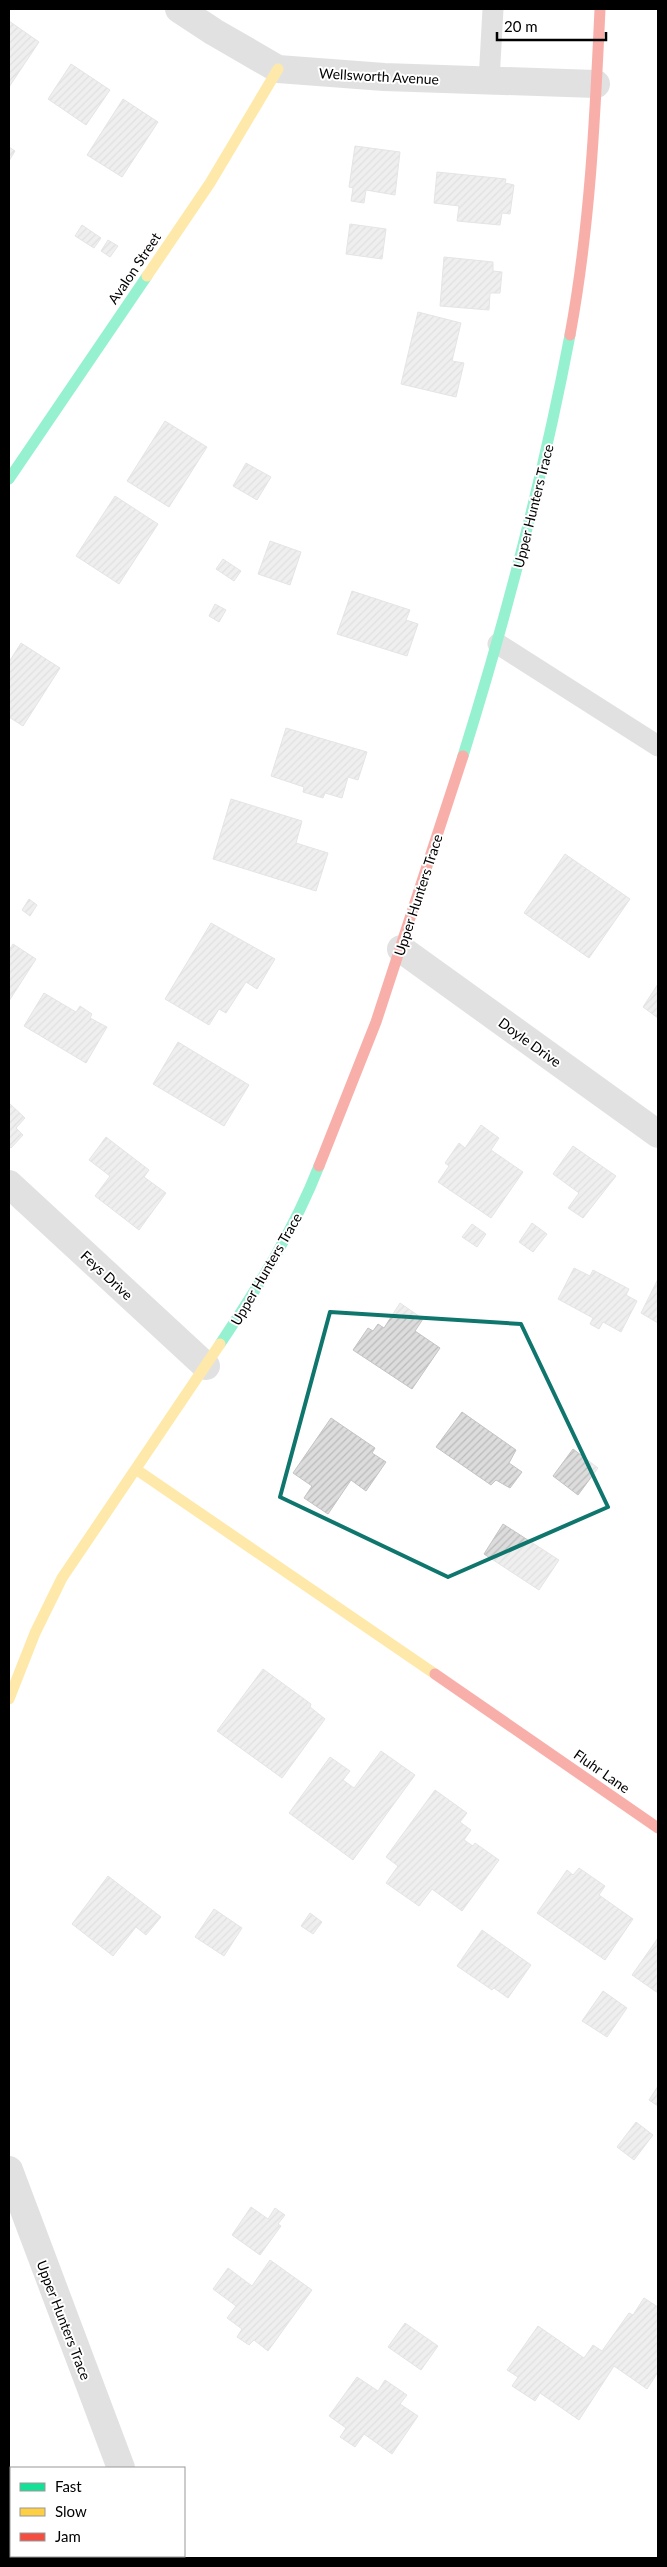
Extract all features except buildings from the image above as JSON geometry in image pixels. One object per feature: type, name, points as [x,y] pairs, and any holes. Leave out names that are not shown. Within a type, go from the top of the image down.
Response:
[{"type":"street","name":"Wellsworth Avenue","points":[[179,9],[214,32],[278,69],[384,77],[596,84]]},
{"type":"street","name":"Upper Hunters Trace","points":[[9,1699],[35,1633],[62,1578],[93,1529],[137,1470],[267,1273],[307,1196],[342,1110],[401,949],[498,644],[537,494],[571,338],[592,177],[600,9]]},
{"type":"street","name":"Avalon Street","points":[[9,479],[210,182],[278,69]]},
{"type":"street","name":"Doyle Drive","points":[[401,949],[658,1134]]},
{"type":"street","name":"Feys Drive","points":[[9,1184],[206,1366]]},
{"type":"street","name":"Fluhr Lane","points":[[137,1470],[658,1828]]},
{"type":"street","name":"Upper Hunters Trace","points":[[9,2170],[121,2467]]},
{"type":"lane","points":[[489,80],[493,9]]},
{"type":"lane","points":[[498,644],[658,746]]},
{"type":"highlighted area","points":[[330,1312],[521,1324],[608,1507],[448,1577],[280,1497]]},
{"type":"traffic: fast","points":[[9,479],[147,276]]},
{"type":"traffic: fast","points":[[463,756],[494,652],[536,494],[570,335]]},
{"type":"traffic: fast","points":[[220,1344],[287,1235],[319,1166]]},
{"type":"traffic: slow","points":[[147,276],[210,183],[278,69]]},
{"type":"traffic: slow","points":[[9,1699],[35,1633],[62,1578],[220,1344]]},
{"type":"traffic: slow","points":[[137,1470],[435,1674]]},
{"type":"traffic: jam","points":[[570,335],[587,213],[594,132],[600,9]]},
{"type":"traffic: jam","points":[[319,1166],[376,1022],[463,756]]},
{"type":"traffic: jam","points":[[435,1674],[658,1828]]}]
